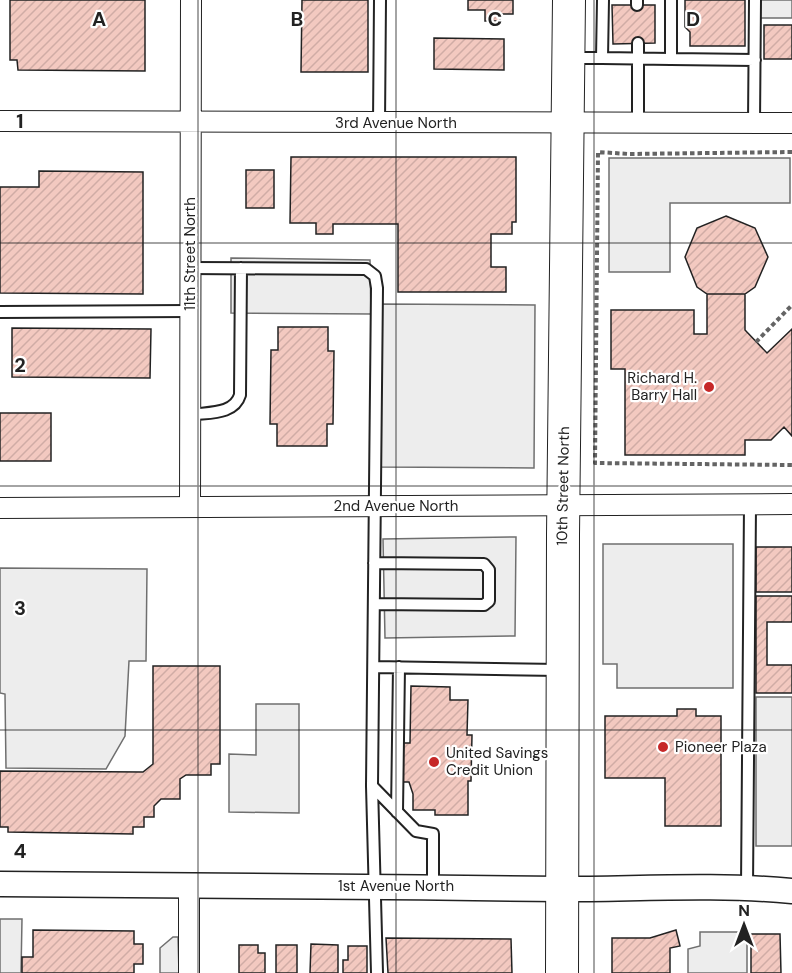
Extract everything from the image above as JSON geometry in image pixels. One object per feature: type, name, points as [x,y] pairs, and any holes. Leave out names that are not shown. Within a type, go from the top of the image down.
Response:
[{"type":"main road","name":"10th Street North","points":[[562,973],[563,506],[569,0]]},
{"type":"street","name":"11th Street North","points":[[190,507],[191,0]]},
{"type":"street","name":"3rd Avenue North","points":[[0,121],[792,123]]},
{"type":"street","name":"2nd Avenue North","points":[[0,508],[792,504]]},
{"type":"street","name":"1st Avenue North","points":[[0,884],[433,886],[562,889],[747,887],[792,891]]},
{"type":"street","points":[[189,884],[189,973]]},
{"type":"lane","points":[[379,123],[381,0]]},
{"type":"lane","points":[[602,58],[603,0]]},
{"type":"lane","points":[[671,0],[671,59]]},
{"type":"lane","points":[[754,123],[755,0]]},
{"type":"lane","points":[[638,43],[638,123]]},
{"type":"lane","points":[[568,58],[755,60]]},
{"type":"lane","points":[[190,268],[366,268],[375,276],[377,288],[372,786],[377,973]]},
{"type":"lane","points":[[190,414],[226,410],[238,402],[242,268]]},
{"type":"lane","points":[[0,312],[190,311]]},
{"type":"lane","points":[[747,887],[750,505]]},
{"type":"lane","points":[[374,563],[484,564],[489,570],[489,601],[484,605],[374,604]]},
{"type":"lane","points":[[374,667],[562,670]]},
{"type":"lane","points":[[397,812],[399,667]]},
{"type":"lane","points":[[372,786],[416,831],[433,834],[433,886]]},
{"type":"path","points":[[792,152],[629,154],[598,152],[595,452],[595,463],[792,465]]},
{"type":"path","points":[[756,342],[792,305]]},
{"type":"shaded area","points":[[752,0],[792,0],[792,18],[752,18]]},
{"type":"shaded area","points":[[609,158],[790,158],[790,203],[670,203],[670,272],[609,272]]},
{"type":"shaded area","points":[[231,258],[370,260],[371,314],[231,313]]},
{"type":"shaded area","points":[[381,304],[535,305],[534,468],[380,467]]},
{"type":"shaded area","points":[[516,537],[515,636],[385,638],[383,539]]},
{"type":"shaded area","points":[[603,544],[733,544],[733,688],[617,688],[617,664],[603,664]]},
{"type":"shaded area","points":[[0,568],[147,569],[146,661],[129,661],[125,736],[106,769],[6,768],[5,694],[0,693]]},
{"type":"shaded area","points":[[756,697],[792,697],[792,846],[756,846]]},
{"type":"shaded area","points":[[256,704],[299,704],[299,813],[229,812],[229,754],[256,755]]},
{"type":"shaded area","points":[[0,919],[22,919],[21,973],[0,973]]},
{"type":"shaded area","points":[[700,932],[747,932],[747,973],[688,973],[688,949],[700,946]]},
{"type":"shaded area","points":[[173,937],[178,937],[179,973],[160,973],[160,948]]},
{"type":"building","points":[[10,0],[145,0],[145,71],[18,70],[17,60],[10,60]]},
{"type":"building","points":[[302,0],[368,0],[368,72],[301,72]]},
{"type":"building","points":[[468,0],[513,0],[513,14],[500,14],[500,21],[485,21],[485,10],[468,10]]},
{"type":"building","points":[[685,0],[745,0],[745,46],[690,46],[690,32],[685,27]]},
{"type":"building","points":[[612,5],[655,5],[655,43],[613,44]]},
{"type":"building","points":[[764,25],[792,25],[792,59],[764,59]]},
{"type":"building","points":[[434,38],[504,39],[504,70],[434,69]]},
{"type":"building","points":[[291,157],[516,157],[516,222],[512,222],[512,234],[491,234],[491,267],[506,267],[506,292],[398,292],[398,224],[333,224],[333,234],[316,234],[316,223],[290,223]]},
{"type":"building","points":[[246,170],[274,170],[274,208],[246,208]]},
{"type":"building","points":[[39,171],[143,172],[143,294],[0,293],[0,187],[39,187]]},
{"type":"building","points":[[726,216],[755,228],[768,257],[755,287],[745,294],[707,294],[697,287],[685,257],[697,228]]},
{"type":"building","name":"Richard H. Barry Hall","points":[[707,294],[745,294],[745,330],[767,353],[792,329],[792,436],[784,427],[771,440],[745,440],[745,455],[625,455],[625,369],[611,369],[611,310],[694,310],[694,334],[707,334]]},
{"type":"building","points":[[278,327],[328,327],[328,351],[334,351],[333,424],[327,424],[327,446],[277,446],[277,424],[270,424],[271,350],[278,350]]},
{"type":"building","points":[[12,328],[151,329],[150,378],[12,377]]},
{"type":"building","points":[[0,413],[51,413],[51,461],[0,461]]},
{"type":"building","points":[[756,547],[792,547],[792,592],[756,592]]},
{"type":"building","points":[[756,596],[792,596],[792,622],[767,622],[767,665],[792,665],[792,693],[756,693]]},
{"type":"building","points":[[153,666],[220,666],[220,764],[211,764],[211,775],[186,775],[180,779],[180,799],[161,799],[154,806],[154,817],[144,817],[144,827],[133,827],[133,834],[8,832],[8,827],[0,827],[0,771],[143,772],[153,764]]},
{"type":"building","name":"United Savings Credit Union","points":[[411,686],[450,687],[450,700],[468,700],[467,735],[472,735],[468,815],[435,815],[435,810],[413,810],[413,794],[409,782],[396,782],[396,743],[410,743]]},
{"type":"building","name":"Pioneer Plaza","points":[[677,709],[696,709],[696,716],[721,716],[721,826],[665,826],[665,778],[605,778],[605,716],[677,716]]},
{"type":"building","points":[[33,930],[134,931],[134,944],[143,944],[143,964],[134,964],[134,973],[22,973],[22,957],[33,957]]},
{"type":"building","points":[[676,930],[680,946],[670,948],[670,973],[612,973],[612,938],[650,938]]},
{"type":"building","points":[[751,934],[780,934],[781,973],[751,973]]},
{"type":"building","points":[[386,938],[511,939],[512,973],[388,973]]},
{"type":"building","points":[[311,944],[338,945],[338,973],[310,973]]},
{"type":"building","points":[[239,945],[258,945],[258,953],[265,953],[265,973],[239,973]]},
{"type":"building","points":[[276,945],[297,945],[297,973],[276,973]]},
{"type":"building","points":[[348,946],[367,946],[367,973],[343,973],[343,960],[348,960]]},
{"type":"place","name":"Richard H. Barry Hall","points":[[709,387]]},
{"type":"place","name":"Pioneer Plaza","points":[[663,747]]},
{"type":"place","name":"United Savings Credit Union","points":[[434,762]]}]
